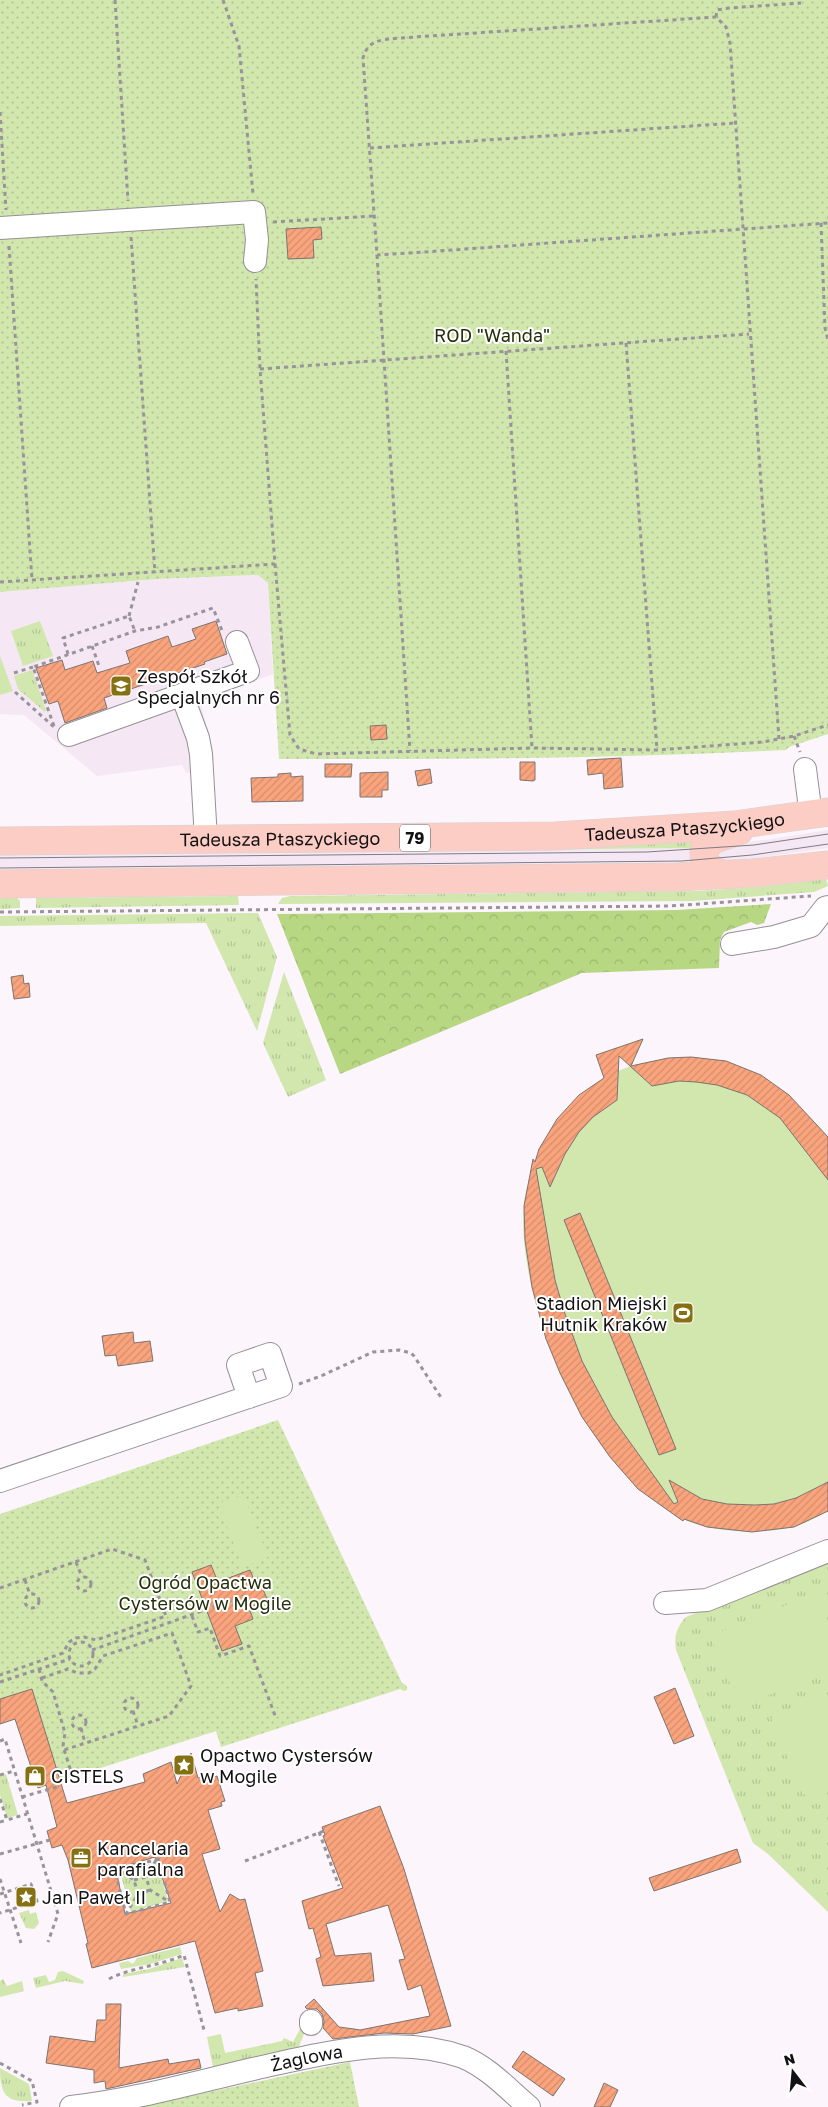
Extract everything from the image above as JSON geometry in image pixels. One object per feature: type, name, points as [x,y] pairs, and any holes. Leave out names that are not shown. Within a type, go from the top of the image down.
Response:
[{"type":"main road","name":"Tadeusza Ptaszyckiego","points":[[0,841],[555,836],[769,822],[819,814]]},
{"type":"main road","points":[[730,874],[717,873],[708,866],[704,855],[706,846],[712,840],[769,822]]},
{"type":"main road","points":[[0,884],[668,878],[828,865]]},
{"type":"street","points":[[4,228],[130,220],[255,218],[255,261]]},
{"type":"street","points":[[62,731],[182,695],[248,671],[237,642]]},
{"type":"street","points":[[182,695],[198,738],[201,754],[206,839]]},
{"type":"street","points":[[805,769],[819,814]]},
{"type":"street","points":[[732,944],[774,937],[811,926],[825,908],[821,901]]},
{"type":"street","points":[[0,1481],[249,1397],[281,1386],[270,1354],[238,1365],[249,1397]]},
{"type":"street","points":[[665,1604],[707,1600],[828,1551]]},
{"type":"street","name":"Żaglowa","points":[[71,2107],[110,2103],[315,2055],[361,2049],[397,2047],[441,2051],[472,2061],[529,2107]]},
{"type":"path","points":[[115,0],[155,573]]},
{"type":"path","points":[[224,0],[239,46],[255,218],[374,216]]},
{"type":"path","points":[[716,17],[717,10],[800,3]]},
{"type":"path","points":[[410,751],[385,360],[363,58],[369,44],[376,41],[716,17],[726,27],[730,43],[779,739]]},
{"type":"path","points":[[0,112],[4,228],[32,580]]},
{"type":"path","points":[[370,148],[735,123]]},
{"type":"path","points":[[821,223],[825,328],[828,340]]},
{"type":"path","points":[[377,255],[828,223]]},
{"type":"path","points":[[255,261],[260,368],[290,735],[299,749],[316,754],[532,748],[657,750],[763,742],[794,736],[828,726]]},
{"type":"path","points":[[260,368],[749,334]]},
{"type":"path","points":[[626,343],[657,750]]},
{"type":"path","points":[[506,351],[532,748]]},
{"type":"path","points":[[0,582],[275,564]]},
{"type":"path","points":[[135,631],[129,616],[138,582]]},
{"type":"path","points":[[14,674],[135,631],[158,627],[213,608],[227,645],[237,642]]},
{"type":"path","points":[[68,654],[63,638],[129,616]]},
{"type":"path","points":[[92,646],[99,666]]},
{"type":"path","points":[[33,667],[62,731]]},
{"type":"path","points":[[15,692],[62,731]]},
{"type":"path","points":[[794,736],[798,745]]},
{"type":"path","points":[[0,912],[670,906],[821,901]]},
{"type":"path","points":[[281,1386],[290,1387],[321,1376],[373,1352],[399,1350],[414,1356],[442,1399]]},
{"type":"path","points":[[0,1588],[112,1549],[145,1560],[166,1616],[96,1640],[84,1637],[76,1638],[69,1642],[62,1653],[0,1675]]},
{"type":"path","points":[[76,1562],[82,1577]]},
{"type":"path","points":[[85,1576],[90,1580],[91,1586],[88,1590],[84,1591],[78,1588],[77,1581],[82,1577],[85,1576]]},
{"type":"path","points":[[25,1580],[30,1594]]},
{"type":"path","points":[[30,1594],[35,1595],[39,1600],[39,1604],[34,1608],[28,1607],[25,1603],[25,1598],[30,1594]]},
{"type":"path","points":[[92,1650],[244,1596]]},
{"type":"path","points":[[192,1616],[198,1632],[210,1628],[220,1656],[249,1646],[276,1718]]},
{"type":"path","points":[[42,1678],[68,1669],[83,1674],[89,1673],[95,1669],[103,1656],[172,1633],[192,1686],[169,1716],[64,1750]]},
{"type":"path","points":[[77,1643],[84,1643],[92,1650],[92,1658],[87,1665],[79,1666],[72,1662],[70,1658],[71,1648],[77,1643]]},
{"type":"path","points":[[0,1682],[70,1658]]},
{"type":"path","points":[[39,1669],[42,1678],[53,1692],[65,1732],[64,1750],[74,1781]]},
{"type":"path","points":[[128,1698],[134,1698],[138,1701],[138,1707],[133,1711],[129,1711],[124,1706],[128,1698]]},
{"type":"path","points":[[133,1711],[138,1726]]},
{"type":"path","points":[[78,1714],[82,1715],[86,1720],[85,1725],[81,1728],[75,1728],[72,1724],[73,1717],[78,1714]]},
{"type":"path","points":[[81,1728],[85,1743]]},
{"type":"path","points":[[0,1740],[5,1739],[35,1844],[58,1914],[48,1942]]},
{"type":"path","points":[[0,1774],[14,1771]]},
{"type":"path","points":[[22,1797],[42,1789],[60,1786]]},
{"type":"path","points":[[0,1798],[7,1820]]},
{"type":"path","points":[[0,1822],[27,1814]]},
{"type":"path","points":[[246,1861],[322,1832],[339,1886]]},
{"type":"path","points":[[0,1854],[50,1840]]},
{"type":"path","points":[[115,1871],[156,1859]]},
{"type":"path","points":[[156,1859],[146,1877],[150,1890],[168,1901]]},
{"type":"path","points":[[126,1914],[170,1902],[158,1859],[156,1859]]},
{"type":"path","points":[[115,1871],[124,1873],[134,1880],[138,1894]]},
{"type":"path","points":[[115,1871],[126,1914]]},
{"type":"path","points":[[134,1880],[146,1877]]},
{"type":"path","points":[[0,1879],[21,1943]]},
{"type":"path","points":[[0,1894],[31,1884],[37,1901],[0,1913]]},
{"type":"path","points":[[126,1914],[138,1894],[150,1890]]},
{"type":"path","points":[[108,1979],[120,1973],[161,1964],[184,1955],[204,2030]]},
{"type":"path","points":[[0,2062],[32,2080],[37,2102],[22,2105]]},
{"type":"shaded area","name":"Zespół Szkół Specjalnych nr 6","points":[[258,575],[268,583],[273,674],[200,701],[213,748],[214,771],[186,773],[182,765],[97,776],[24,715],[0,714],[0,592],[157,579]]},
{"type":"shaded area","points":[[828,830],[828,848],[744,860],[690,863],[0,872],[0,855],[689,848],[765,840]]},
{"type":"green space","name":"ROD \"Wanda\"","points":[[0,0],[828,0],[828,734],[789,747],[786,750],[723,753],[532,758],[279,759],[268,583],[258,575],[157,579],[0,592]]},
{"type":"green space","points":[[40,621],[53,656],[23,666],[11,631]]},
{"type":"green space","points":[[0,656],[13,691],[0,695]]},
{"type":"green space","points":[[32,670],[46,710],[45,712],[18,689],[14,676]]},
{"type":"green space","points":[[692,838],[693,847],[688,848],[245,853],[245,846]]},
{"type":"green space","points":[[826,879],[828,886],[814,892],[693,901],[278,904],[282,898],[291,896],[696,891],[758,887]]},
{"type":"green space","points":[[238,896],[239,905],[36,908],[36,898]]},
{"type":"green space","points":[[0,898],[17,898],[20,901],[20,908],[0,909]]},
{"type":"green space","points":[[771,904],[764,923],[757,925],[751,922],[724,932],[720,940],[719,968],[582,973],[340,1074],[277,914],[677,910]]},
{"type":"green space","points":[[258,913],[277,957],[257,1031],[206,923],[0,926],[0,916]]},
{"type":"green space","points":[[284,972],[326,1080],[288,1097],[263,1043]]},
{"type":"green space","name":"Stadion Miejski Hutnik Kraków","points":[[691,1057],[726,1061],[789,1095],[828,1137],[828,1511],[806,1522],[780,1530],[734,1531],[689,1522],[659,1505],[627,1477],[589,1427],[568,1390],[542,1325],[529,1275],[523,1226],[524,1205],[536,1158],[560,1117],[576,1099],[594,1084],[615,1072],[638,1064],[664,1059]]},
{"type":"green space","name":"Ogród Opactwa Cystersów w Mogile","points":[[278,1420],[402,1683],[407,1686],[407,1690],[400,1689],[221,1747],[216,1731],[60,1781],[32,1690],[0,1699],[0,1514]]},
{"type":"green space","points":[[243,1495],[268,1557],[243,1567],[218,1504]]},
{"type":"green space","points":[[828,1558],[828,1912],[768,1854],[753,1843],[676,1650],[675,1640],[676,1632],[686,1617]]},
{"type":"green space","points":[[816,1593],[828,1623],[828,1671],[740,1707],[710,1636]]},
{"type":"green space","points":[[828,1696],[828,1785],[803,1795],[771,1718]]},
{"type":"green space","points":[[6,1774],[18,1815],[7,1818],[0,1795],[0,1776]]},
{"type":"green space","points":[[157,1862],[168,1901],[131,1912],[120,1872]]},
{"type":"green space","points":[[29,1910],[30,1914],[36,1912],[39,1923],[34,1929],[26,1928],[19,1913]]},
{"type":"green space","points":[[180,1947],[182,1954],[150,1964],[121,1969],[119,1963],[128,1961],[133,1964],[137,1958]]},
{"type":"green space","points":[[182,1958],[185,1967],[123,1977],[123,1974],[149,1969]]},
{"type":"green space","points":[[63,1971],[84,1981],[83,1984],[65,1981],[36,1988],[33,1978],[46,1975],[49,1982],[55,1980],[58,1972]]},
{"type":"green space","points":[[3,1979],[7,1986],[22,1981],[24,1991],[0,1997],[0,1981]]},
{"type":"green space","points":[[300,2029],[306,2029],[298,2049],[291,2049],[271,2062],[214,2073],[207,2037],[221,2034],[225,2053],[282,2041],[284,2038],[293,2042]]},
{"type":"green space","points":[[350,2062],[359,2107],[139,2107]]},
{"type":"green space","points":[[0,2068],[29,2084],[32,2101],[16,2100],[6,2095],[1,2084]]},
{"type":"building","points":[[321,227],[322,239],[313,240],[314,258],[288,259],[286,229]]},
{"type":"building","points":[[216,621],[227,654],[204,662],[205,664],[104,698],[107,708],[65,723],[58,701],[49,704],[36,668],[62,660],[65,670],[93,661],[97,673],[130,663],[126,651],[168,636],[172,647],[196,639],[192,629]]},
{"type":"building","points":[[386,725],[387,739],[371,740],[370,726]]},
{"type":"building","points":[[621,758],[623,787],[604,789],[603,773],[588,775],[587,760]]},
{"type":"building","points":[[520,762],[535,762],[535,780],[520,780]]},
{"type":"building","points":[[325,764],[352,764],[351,777],[325,777]]},
{"type":"building","points":[[430,769],[432,783],[418,786],[415,771]]},
{"type":"building","points":[[388,772],[388,790],[382,790],[382,797],[360,797],[360,773]]},
{"type":"building","points":[[291,773],[291,777],[303,776],[303,801],[252,802],[251,778],[278,777],[278,774]]},
{"type":"building","points":[[23,975],[24,984],[29,983],[30,997],[14,999],[11,977]]},
{"type":"building","points":[[643,1039],[631,1066],[668,1058],[691,1057],[726,1061],[761,1075],[789,1095],[828,1137],[828,1180],[780,1118],[747,1095],[717,1085],[696,1082],[679,1081],[652,1086],[619,1056],[617,1100],[593,1117],[579,1132],[565,1154],[550,1187],[542,1167],[536,1169],[555,1280],[564,1311],[582,1361],[612,1417],[674,1504],[678,1502],[669,1480],[702,1499],[727,1504],[755,1505],[774,1504],[796,1498],[828,1482],[828,1511],[794,1527],[752,1532],[707,1527],[684,1519],[683,1521],[638,1489],[610,1457],[582,1417],[560,1373],[546,1339],[532,1287],[525,1240],[524,1206],[533,1159],[535,1162],[539,1149],[557,1119],[579,1095],[604,1078],[596,1055]]},
{"type":"building","points":[[580,1213],[676,1449],[659,1455],[564,1220]]},
{"type":"building","points":[[133,1332],[134,1343],[150,1341],[153,1361],[118,1366],[116,1355],[105,1356],[102,1336]]},
{"type":"building","points":[[211,1565],[218,1582],[250,1570],[254,1580],[258,1578],[268,1601],[249,1608],[253,1619],[235,1626],[242,1644],[222,1651],[192,1572]]},
{"type":"building","points":[[675,1688],[694,1736],[674,1744],[654,1697]]},
{"type":"building","name":"Opactwo Cystersów w Mogile","points":[[32,1689],[67,1803],[145,1782],[143,1774],[171,1762],[177,1784],[191,1753],[198,1778],[212,1774],[214,1777],[217,1776],[225,1801],[221,1802],[222,1806],[208,1810],[220,1849],[202,1854],[220,1912],[230,1894],[240,1900],[245,1899],[263,1971],[255,1973],[263,2006],[238,2011],[238,2008],[215,2013],[195,1941],[92,1968],[86,1944],[88,1943],[68,1860],[62,1845],[52,1848],[47,1831],[57,1827],[46,1785],[38,1788],[15,1719],[0,1724],[0,1699]],"holes":[[[155,1857],[171,1903],[125,1914],[116,1869]]]},
{"type":"building","points":[[380,1806],[404,1869],[451,2026],[413,2034],[384,2033],[333,2039],[323,2028],[322,2014],[317,2009],[307,2009],[305,2007],[314,1999],[339,2027],[360,2030],[430,2016],[421,1985],[408,1990],[399,1960],[405,1959],[388,1905],[326,1924],[335,1956],[371,1953],[374,1981],[323,1986],[316,1959],[321,1957],[313,1928],[309,1929],[302,1901],[343,1888],[323,1836],[325,1835],[322,1827]]},
{"type":"building","points":[[737,1849],[741,1862],[654,1891],[649,1878]]},
{"type":"building","points":[[106,2004],[121,2004],[119,2068],[168,2059],[169,2064],[199,2059],[201,2068],[106,2089],[105,2081],[94,2083],[94,2070],[46,2063],[50,2036],[95,2042],[97,2020],[106,2020]]},
{"type":"building","points":[[523,2051],[565,2079],[553,2096],[512,2067]]},
{"type":"building","points":[[604,2083],[618,2090],[610,2107],[594,2107]]},
{"type":"tram line","points":[[0,858],[647,852],[754,845],[828,834]]},
{"type":"tram line","points":[[0,868],[682,861],[752,855],[828,844]]},
{"type":"place","name":"Zespół Szkół Specjalnych nr 6","points":[[121,686]]},
{"type":"place","name":"Stadion Miejski Hutnik Kraków","points":[[683,1313]]},
{"type":"place","name":"Opactwo Cystersów w Mogile","points":[[184,1765]]},
{"type":"place","name":"CISTELS","points":[[35,1776]]},
{"type":"place","name":"Kancelaria parafialna","points":[[81,1858]]},
{"type":"place","name":"Jan Paweł II","points":[[26,1897]]}]
